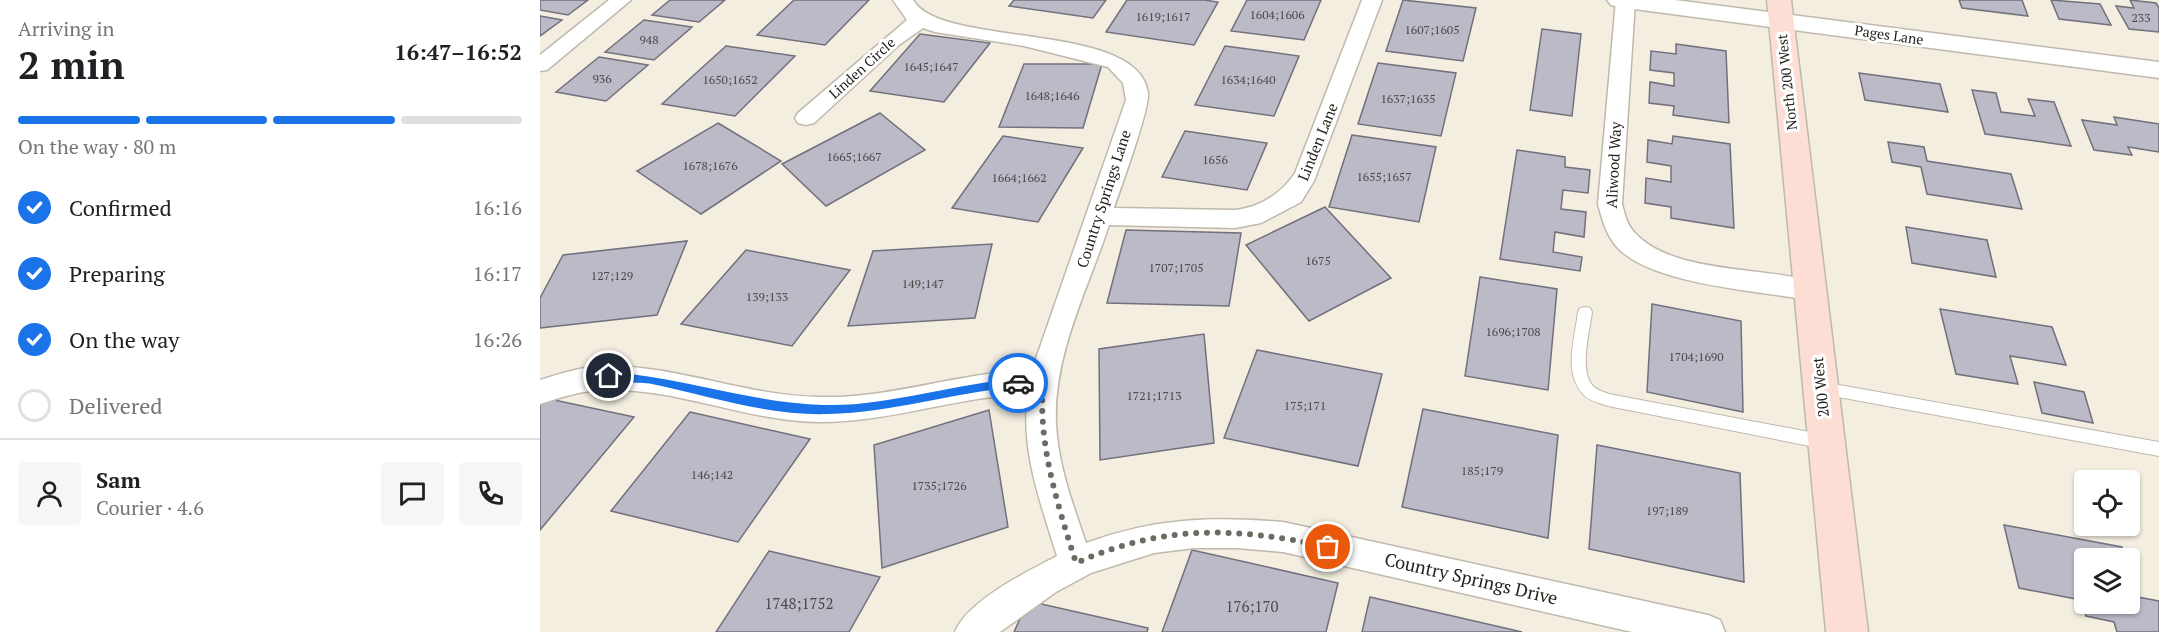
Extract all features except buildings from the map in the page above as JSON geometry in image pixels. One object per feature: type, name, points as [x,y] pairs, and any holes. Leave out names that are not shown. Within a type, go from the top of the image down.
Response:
[{"type":"main road","name":"North 200 West","points":[[1780,10],[1793,142]]},
{"type":"main road","name":"200 West","points":[[1793,142],[1848,632]]},
{"type":"street","points":[[540,65],[621,0]]},
{"type":"street","points":[[903,0],[905,7],[920,20]]},
{"type":"street","name":"Linden Lane","points":[[1098,216],[1235,219],[1266,211],[1292,196],[1306,175],[1372,0]]},
{"type":"street","name":"Pages Lane","points":[[1622,0],[1780,10],[2159,70]]},
{"type":"street","name":"Aliwood Way","points":[[1622,0],[1610,204],[1615,225],[1621,234],[1641,252],[1667,265],[1810,290]]},
{"type":"street","name":"Linden Circle","points":[[806,118],[892,41],[920,20]]},
{"type":"street","name":"Country Springs Lane","points":[[920,20],[943,28],[1024,40],[1115,62],[1125,69],[1137,89],[1137,100],[1086,255],[1054,338],[1043,382],[1041,424],[1047,464],[1076,563]]},
{"type":"street","points":[[540,392],[588,378],[628,376],[774,406],[827,410],[887,404],[977,386],[1043,382]]},
{"type":"street","name":"Country Springs Drive","points":[[972,632],[1005,604],[1076,563],[1114,547],[1164,535],[1194,531],[1253,533],[1283,537],[1708,632]]},
{"type":"lane","points":[[1585,312],[1580,364],[1581,378],[1588,391],[1608,400],[1827,442]]},
{"type":"lane","points":[[1821,388],[2159,450]]},
{"type":"way so far","points":[[1018,383],[1043,382],[1041,424],[1048,472],[1076,563],[1104,550],[1134,541],[1194,531],[1253,533],[1328,547]]},
{"type":"route","points":[[609,376],[647,379],[774,406],[827,410],[919,399],[977,386],[1018,383]]}]
